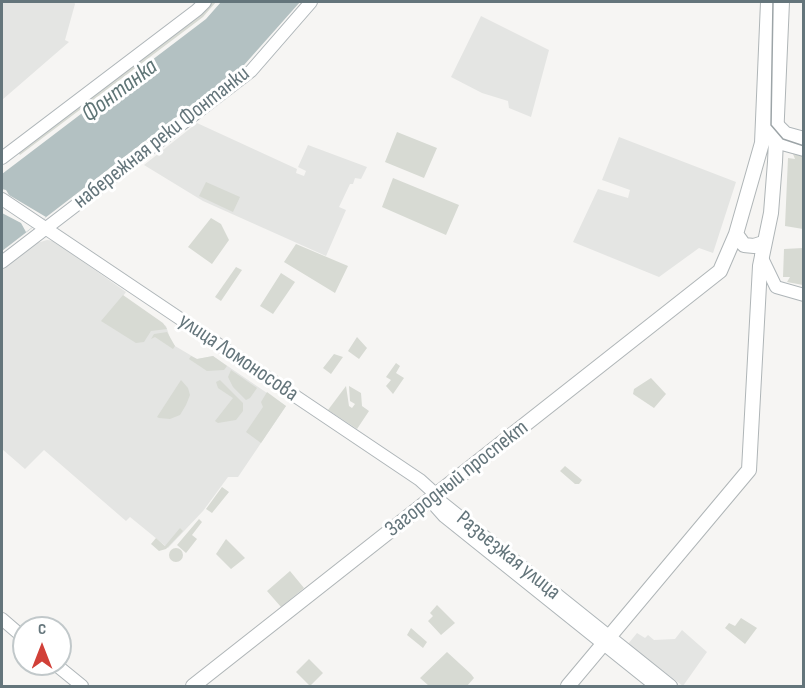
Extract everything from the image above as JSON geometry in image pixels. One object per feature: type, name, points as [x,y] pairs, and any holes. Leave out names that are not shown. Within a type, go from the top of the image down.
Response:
[{"type":"main road","points":[[762,249],[744,245],[736,234],[760,152],[768,2]]},
{"type":"main road","points":[[568,687],[749,470],[762,249],[772,201],[777,140],[782,2]]},
{"type":"main road","points":[[747,197],[758,190],[767,194],[772,201]]},
{"type":"main road","name":"Загородный проспект","points":[[199,685],[720,271],[736,234]]},
{"type":"street","points":[[2,158],[205,2]]},
{"type":"street","name":"набережная реки Фонтанки","points":[[2,262],[41,226],[250,71],[311,2]]},
{"type":"street","points":[[763,122],[777,140],[804,150]]},
{"type":"street","points":[[778,125],[786,133],[804,138]]},
{"type":"street","name":"улица Ломоносова","points":[[2,199],[420,480],[435,497]]},
{"type":"street","points":[[762,249],[776,287],[804,295]]},
{"type":"street","name":"Разъезжая улица","points":[[435,497],[606,640],[656,687]]},
{"type":"street","name":"Разъезжая улица","points":[[606,640],[672,687]]},
{"type":"street","points":[[69,676],[81,687]]},
{"type":"shaded area","points":[[2,2],[74,2],[75,4],[65,40],[69,42],[2,100]]},
{"type":"shaded area","points":[[211,2],[216,2],[203,17],[20,155],[18,152],[200,14]]},
{"type":"shaded area","points":[[481,16],[549,50],[531,117],[509,108],[508,101],[482,93],[451,77]]},
{"type":"shaded area","points":[[197,123],[297,169],[296,173],[304,176],[306,171],[298,167],[308,145],[367,167],[361,179],[355,178],[353,184],[350,184],[339,207],[346,210],[326,256],[203,201],[144,165]]},
{"type":"shaded area","points":[[397,132],[437,148],[424,178],[385,162]]},
{"type":"shaded area","points":[[619,137],[736,182],[713,253],[699,248],[659,277],[573,242],[598,189],[628,198],[630,190],[602,180]]},
{"type":"shaded area","points":[[793,154],[803,156],[803,229],[785,226],[788,158],[795,159]]},
{"type":"shaded area","points":[[393,178],[459,205],[446,235],[382,207]]},
{"type":"shaded area","points":[[206,182],[240,197],[233,212],[199,196]]},
{"type":"shaded area","points":[[211,218],[221,224],[229,240],[212,264],[188,247]]},
{"type":"shaded area","points":[[47,240],[54,241],[126,292],[123,296],[166,326],[175,346],[197,359],[213,356],[286,406],[238,477],[228,477],[203,511],[168,548],[130,517],[126,521],[44,450],[25,469],[2,449],[2,269],[34,244]]},
{"type":"shaded area","points":[[296,244],[348,266],[335,293],[284,262]]},
{"type":"shaded area","points":[[803,248],[803,285],[787,282],[790,277],[783,277],[784,249]]},
{"type":"shaded area","points":[[236,267],[242,270],[221,301],[215,297]]},
{"type":"shaded area","points":[[281,273],[295,282],[273,314],[260,306]]},
{"type":"shaded area","points":[[123,295],[163,323],[167,329],[151,331],[144,342],[136,343],[101,321]]},
{"type":"shaded area","points":[[167,332],[175,346],[173,349],[155,337],[151,339],[154,334]]},
{"type":"shaded area","points":[[357,337],[367,348],[359,359],[348,351]]},
{"type":"shaded area","points":[[334,354],[343,357],[331,374],[323,368]]},
{"type":"shaded area","points":[[191,356],[197,359],[213,356],[227,366],[224,370],[207,371],[189,359]]},
{"type":"shaded area","points":[[396,363],[400,366],[396,373],[404,378],[393,394],[386,386],[391,380],[386,377]]},
{"type":"shaded area","points":[[231,370],[257,388],[250,398],[246,400],[233,387],[228,377]]},
{"type":"shaded area","points":[[651,378],[666,394],[654,408],[633,394],[634,389]]},
{"type":"shaded area","points":[[181,380],[188,388],[190,395],[180,415],[170,419],[157,417]]},
{"type":"shaded area","points":[[220,380],[243,403],[243,411],[236,420],[218,423],[215,421],[233,398],[218,388],[216,382]]},
{"type":"shaded area","points":[[346,386],[349,406],[352,408],[355,404],[350,401],[349,386],[361,393],[362,406],[369,411],[357,429],[328,410]]},
{"type":"shaded area","points":[[267,392],[286,406],[261,443],[246,432],[263,407],[261,402]]},
{"type":"shaded area","points":[[565,466],[582,480],[579,484],[575,484],[560,471]]},
{"type":"shaded area","points":[[222,487],[229,492],[212,513],[206,509]]},
{"type":"shaded area","points":[[199,519],[202,522],[192,535],[197,539],[186,553],[177,545]]},
{"type":"shaded area","points":[[180,528],[183,531],[166,549],[159,551],[151,544],[156,538],[165,546]]},
{"type":"shaded area","points":[[226,539],[245,558],[231,569],[216,554]]},
{"type":"shaded area","points":[[173,548],[179,548],[183,555],[179,562],[173,562],[169,558],[169,552]]},
{"type":"shaded area","points":[[290,571],[304,588],[281,607],[267,591]]},
{"type":"shaded area","points":[[437,605],[455,623],[441,635],[428,621],[433,616],[430,613]]},
{"type":"shaded area","points":[[741,618],[757,628],[745,644],[725,628],[729,623],[735,626]]},
{"type":"shaded area","points":[[411,628],[427,642],[423,648],[407,635]]},
{"type":"shaded area","points":[[682,630],[707,652],[683,686],[628,644],[637,633],[645,638],[648,635],[654,640],[675,639]]},
{"type":"shaded area","points":[[447,652],[474,678],[467,686],[429,686],[420,678]]},
{"type":"shaded area","points":[[309,659],[323,673],[310,686],[296,672]]},
{"type":"water","name":"Фонтанка","points":[[221,2],[300,2],[244,65],[2,251],[2,174],[206,19]]},
{"type":"pier","points":[[2,189],[46,217],[26,232],[21,223],[2,213]]},
{"type":"tram line","points":[[773,2],[771,125],[783,139],[804,146]]}]
